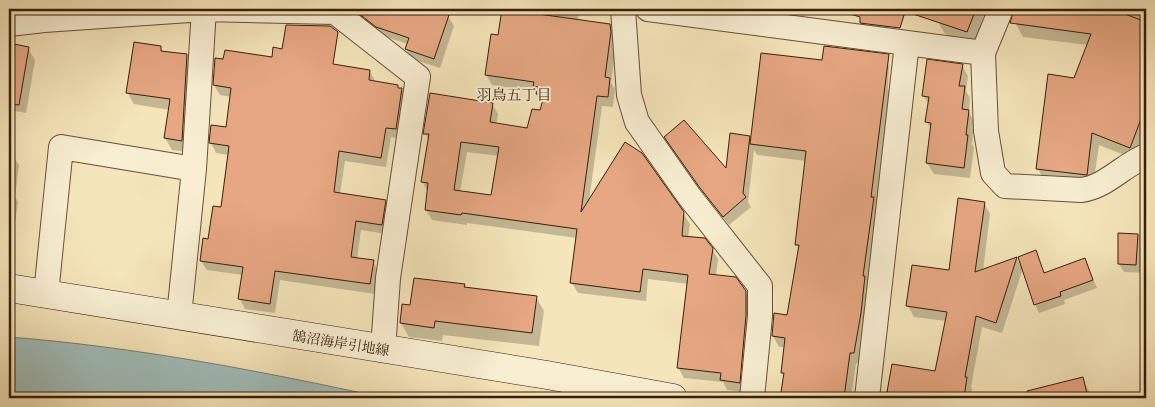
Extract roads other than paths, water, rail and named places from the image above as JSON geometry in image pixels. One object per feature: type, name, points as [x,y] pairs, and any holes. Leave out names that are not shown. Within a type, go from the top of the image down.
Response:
[{"type":"street","points":[[179,316],[194,169],[204,9]]},
{"type":"street","points":[[9,24],[51,14],[204,9],[335,10],[418,77],[388,278],[383,350]]},
{"type":"street","points":[[623,9],[629,95],[637,122],[689,196],[760,286],[760,316],[752,398]]},
{"type":"street","points":[[648,9],[794,18],[907,43],[983,54]]},
{"type":"street","points":[[1001,9],[983,54],[988,140],[993,173],[1006,186],[1081,190],[1097,186],[1128,165],[1146,156]]},
{"type":"street","points":[[867,398],[907,43]]},
{"type":"street","points":[[46,294],[60,147],[194,169]]},
{"type":"street","name":"鵠沼海岸引地線","points":[[9,288],[383,350],[547,375],[673,398]]},
{"type":"water","points":[[9,337],[57,341],[198,361],[292,378],[385,398],[9,398]]},
{"type":"district","name":"羽鳥五丁目","points":[[514,95]]}]
